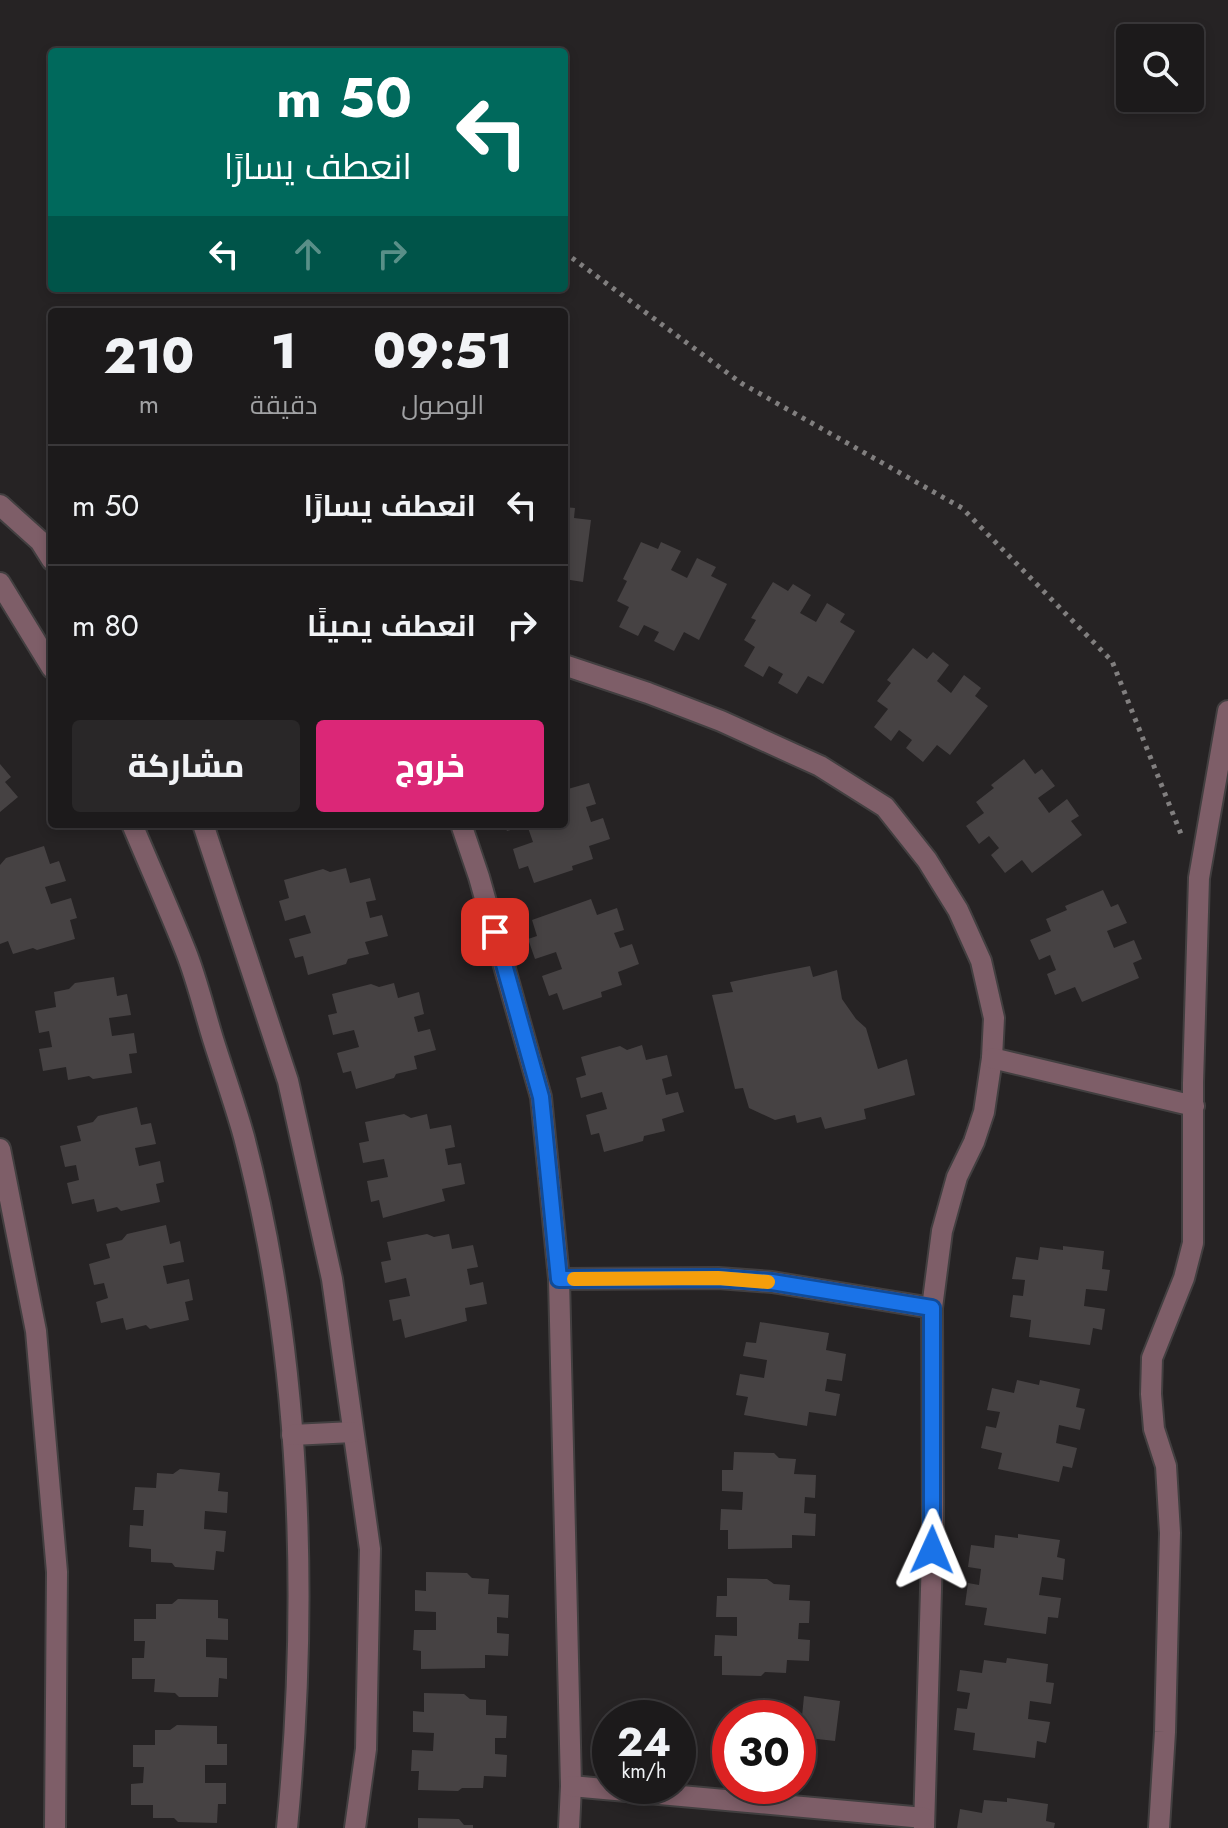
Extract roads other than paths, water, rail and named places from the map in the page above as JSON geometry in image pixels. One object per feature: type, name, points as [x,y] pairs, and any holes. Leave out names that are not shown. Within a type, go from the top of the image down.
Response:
[{"type":"street","points":[[0,505],[40,541],[48,554]]},
{"type":"street","points":[[0,583],[48,661]]},
{"type":"street","points":[[568,666],[721,721],[820,766],[885,807],[927,860],[958,910],[981,961],[994,1018],[984,1112],[957,1177],[942,1231],[932,1308],[933,1521],[924,1823],[571,1786]]},
{"type":"street","points":[[1159,1828],[1165,1732],[1170,1533],[1166,1466],[1154,1429],[1152,1358],[1184,1278],[1193,1243],[1199,878],[1228,711]]},
{"type":"street","points":[[134,828],[187,955],[244,1137],[281,1330],[292,1435],[297,1558],[295,1746],[287,1828]]},
{"type":"street","points":[[204,828],[288,1081],[332,1279],[370,1549],[366,1749],[355,1828]]},
{"type":"street","points":[[462,828],[541,1097],[559,1279],[571,1786],[569,1828]]},
{"type":"street","points":[[992,1058],[1194,1106]]},
{"type":"street","points":[[0,1149],[36,1331],[57,1572],[55,1828]]},
{"type":"street","points":[[559,1279],[732,1279],[772,1282],[932,1308]]},
{"type":"street","points":[[292,1435],[353,1432]]}]
